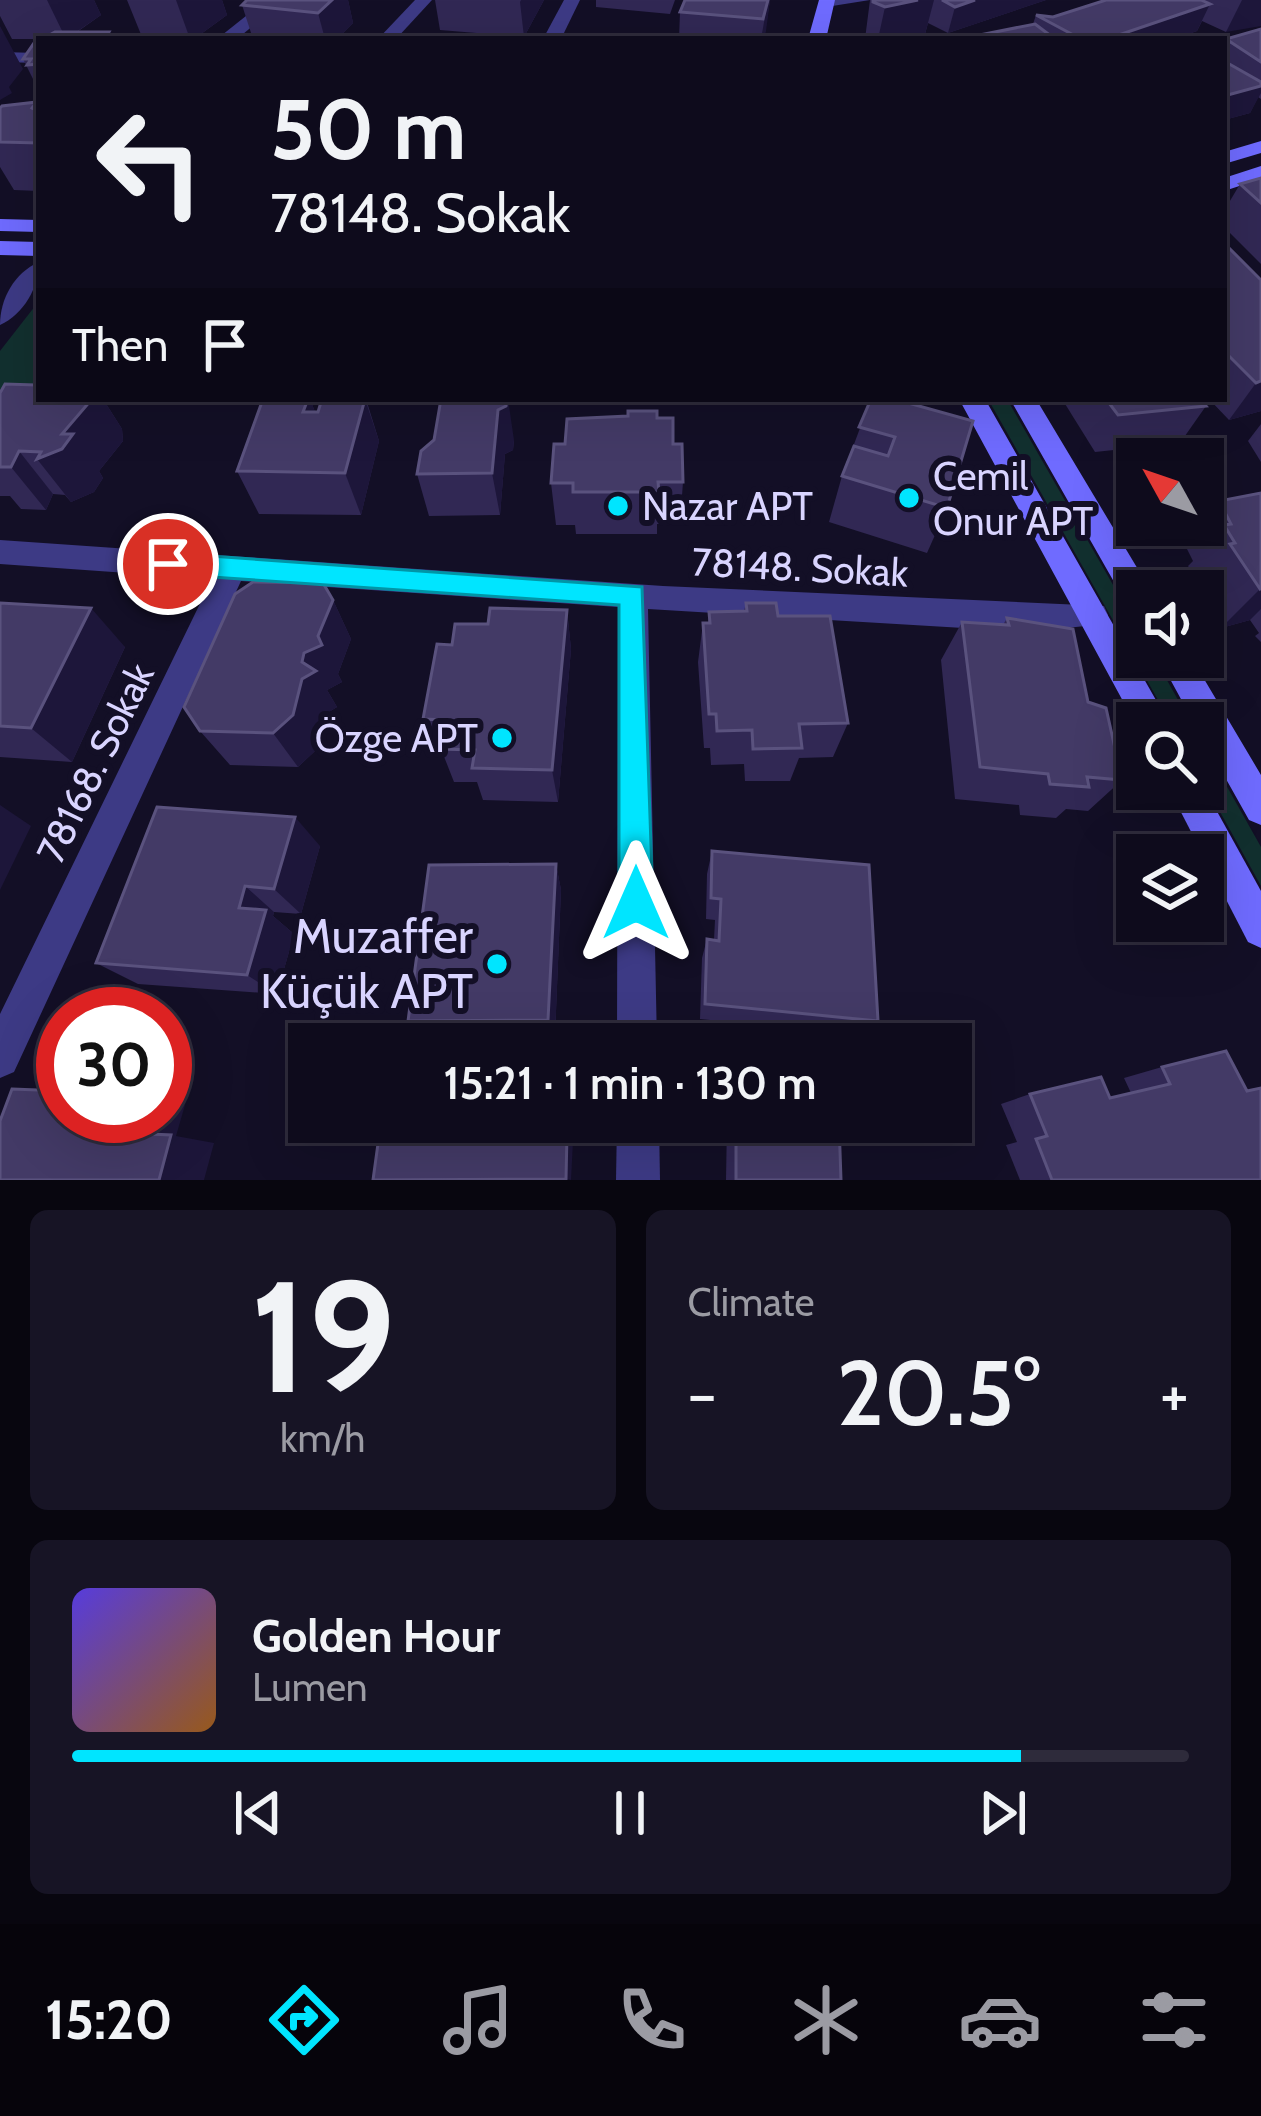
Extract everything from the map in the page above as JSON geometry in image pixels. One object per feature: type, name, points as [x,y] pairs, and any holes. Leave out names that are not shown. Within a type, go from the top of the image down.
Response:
[{"type":"main road","points":[[818,36],[826,1]]},
{"type":"main road","points":[[1227,157],[1261,147]]},
{"type":"main road","points":[[1227,184],[1261,172]]},
{"type":"main road","points":[[0,224],[36,226]]},
{"type":"main road","points":[[0,248],[36,249]]},
{"type":"main road","points":[[974,402],[1141,702]]},
{"type":"main road","points":[[1025,402],[1123,570]]},
{"type":"main road","points":[[1186,678],[1261,808]]},
{"type":"main road","points":[[1197,810],[1261,928]]},
{"type":"street","points":[[230,36],[276,0]]},
{"type":"street","points":[[390,36],[424,0]]},
{"type":"street","points":[[554,36],[572,0]]},
{"type":"street","points":[[826,1],[862,0]]},
{"type":"street","points":[[0,57],[36,58]]},
{"type":"street","points":[[0,317],[36,273]]},
{"type":"street","name":"78148. Sokak","points":[[0,552],[1029,619],[1093,615]]},
{"type":"street","name":"78168. Sokak","points":[[0,1058],[232,568]]},
{"type":"street","points":[[633,595],[637,1023]]},
{"type":"street","points":[[638,1143],[638,1180]]},
{"type":"green space","points":[[36,305],[36,389],[0,440],[0,351]]},
{"type":"green space","points":[[990,402],[1009,402],[1116,590],[1116,626]]},
{"type":"green space","points":[[1146,678],[1166,678],[1179,702],[1159,702]]},
{"type":"green space","points":[[1224,781],[1261,847],[1261,886],[1219,810],[1224,810]]},
{"type":"building","points":[[247,0],[332,0],[318,13],[242,5]]},
{"type":"building","points":[[685,0],[768,0],[763,19],[680,12]]},
{"type":"building","points":[[873,0],[918,0],[885,7]]},
{"type":"building","points":[[942,0],[975,0],[955,7]]},
{"type":"building","points":[[1106,0],[1201,0],[1210,4],[1116,36],[1075,36],[1036,15],[1053,17]]},
{"type":"building","points":[[1035,24],[1051,36],[975,36]]},
{"type":"building","points":[[1261,29],[1261,62],[1227,40]]},
{"type":"building","points":[[55,32],[109,32],[107,36],[48,36]]},
{"type":"building","points":[[34,43],[36,64],[27,65],[31,59],[23,59]]},
{"type":"building","points":[[1227,63],[1261,82],[1261,86],[1227,95]]},
{"type":"building","points":[[36,102],[32,108],[36,110],[36,143],[0,142],[2,106]]},
{"type":"building","points":[[1261,178],[1261,203],[1240,184]]},
{"type":"building","points":[[1227,246],[1261,280],[1261,381],[1256,383],[1227,354]]},
{"type":"building","points":[[5,384],[36,385],[36,402],[89,402],[62,434],[73,434],[62,449],[37,459],[41,452],[19,451],[11,467],[0,467],[0,393]]},
{"type":"building","points":[[262,402],[307,402],[303,412],[318,412],[321,402],[364,402],[345,473],[237,471]]},
{"type":"building","points":[[440,402],[507,402],[498,410],[492,473],[417,474],[421,451],[434,440]]},
{"type":"building","points":[[870,402],[905,402],[973,421],[947,508],[842,476],[854,446],[888,456],[895,437],[859,427]]},
{"type":"building","points":[[1108,402],[1203,402],[1206,406],[1118,415]]},
{"type":"building","points":[[628,411],[657,411],[657,418],[673,418],[673,444],[682,444],[683,482],[658,482],[659,492],[573,492],[573,483],[551,483],[554,444],[565,444],[567,419],[628,416]]},
{"type":"building","points":[[1261,493],[1260,589],[1230,544],[1235,543],[1224,525],[1231,524],[1224,500]]},
{"type":"building","points":[[253,582],[323,583],[333,600],[318,636],[322,645],[304,653],[302,662],[316,671],[302,679],[293,715],[273,733],[200,731],[184,707],[235,594]]},
{"type":"building","points":[[0,603],[91,608],[31,728],[0,726]]},
{"type":"building","points":[[746,603],[776,603],[778,616],[830,616],[848,723],[799,724],[802,748],[753,749],[752,730],[717,731],[716,714],[709,714],[703,623],[710,623],[709,612],[747,611]]},
{"type":"building","name":"Özge APT","points":[[490,608],[567,610],[552,770],[472,768],[475,750],[441,749],[446,720],[423,719],[437,644],[452,645],[455,624],[488,624]]},
{"type":"building","points":[[1007,618],[1073,629],[1088,702],[1106,708],[1116,753],[1116,779],[1087,777],[1089,787],[1050,784],[1048,774],[980,767],[962,622],[1009,625]]},
{"type":"building","points":[[157,807],[295,817],[274,889],[245,886],[239,908],[266,910],[247,975],[96,963]]},
{"type":"building","points":[[712,851],[869,865],[878,1021],[705,1004],[707,939],[719,941],[721,899],[711,898]]},
{"type":"building","name":"Muzaffer Küçük APT","points":[[556,864],[548,1020],[408,1021],[429,865]]},
{"type":"building","points":[[1226,1051],[1247,1091],[1261,1088],[1261,1180],[1052,1180],[1036,1139],[1047,1136],[1030,1094],[1101,1077],[1110,1098],[1170,1084],[1162,1067]]},
{"type":"building","points":[[12,1089],[36,1090],[36,1143],[169,1143],[159,1180],[0,1180],[0,1121]]},
{"type":"building","points":[[378,1143],[567,1143],[566,1179],[373,1180]]},
{"type":"building","points":[[736,1143],[840,1143],[841,1180],[736,1180]]},
{"type":"place","name":"Cemil Onur APT","points":[[909,498]]},
{"type":"place","name":"Nazar APT","points":[[618,506]]},
{"type":"place","name":"Özge APT","points":[[502,738]]},
{"type":"place","name":"Muzaffer Küçük APT","points":[[497,964]]},
{"type":"route","points":[[168,564],[633,595],[636,903]]}]
